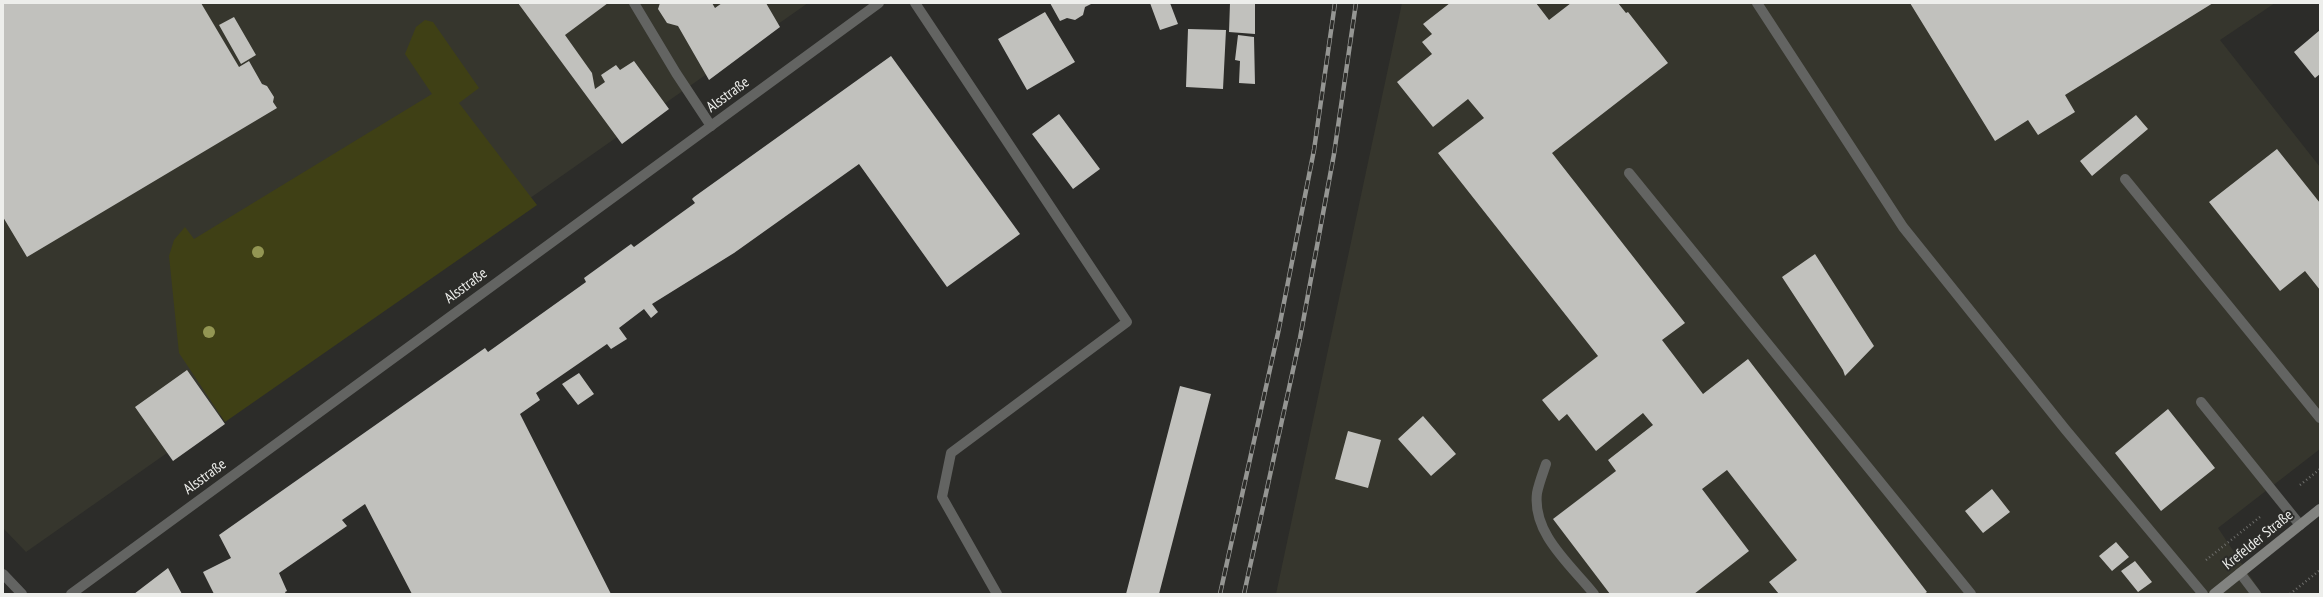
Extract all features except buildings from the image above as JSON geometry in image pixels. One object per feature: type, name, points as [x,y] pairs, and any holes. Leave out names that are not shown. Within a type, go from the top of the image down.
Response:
[{"type":"main road","name":"Krefelder Straße","points":[[2214,594],[2320,509]]},
{"type":"street","points":[[634,3],[676,73],[711,126]]},
{"type":"street","points":[[915,3],[1127,322],[951,453],[942,497],[997,594]]},
{"type":"street","points":[[1757,3],[1903,227],[2065,429],[2204,594]]},
{"type":"street","name":"Alsstraße","points":[[71,594],[711,126],[875,4]]},
{"type":"street","points":[[1629,173],[1971,594]]},
{"type":"street","points":[[2126,179],[2320,418]]},
{"type":"street","points":[[2201,402],[2300,525]]},
{"type":"street","points":[[1546,464],[1537,493],[1538,517],[1546,536],[1594,594]]},
{"type":"street","points":[[2240,573],[2256,594]]},
{"type":"street","points":[[3,574],[22,594]]},
{"type":"path","points":[[2188,574],[2320,469]]},
{"type":"path","points":[[2290,594],[2320,570]]},
{"type":"shaded area","points":[[3,3],[808,3],[26,552],[3,528]]},
{"type":"shaded area","points":[[1402,3],[2275,3],[2220,40],[2320,167],[2320,449],[2218,528],[2262,594],[1276,594]]},
{"type":"shaded area","points":[[425,20],[433,22],[479,88],[459,103],[537,205],[225,422],[179,353],[169,256],[174,240],[185,227],[194,239],[432,94],[405,54],[416,27]]},
{"type":"railway","points":[[1220,594],[1278,333],[1314,150],[1335,3]]},
{"type":"railway","points":[[1244,594],[1300,338],[1334,154],[1356,3]]}]
